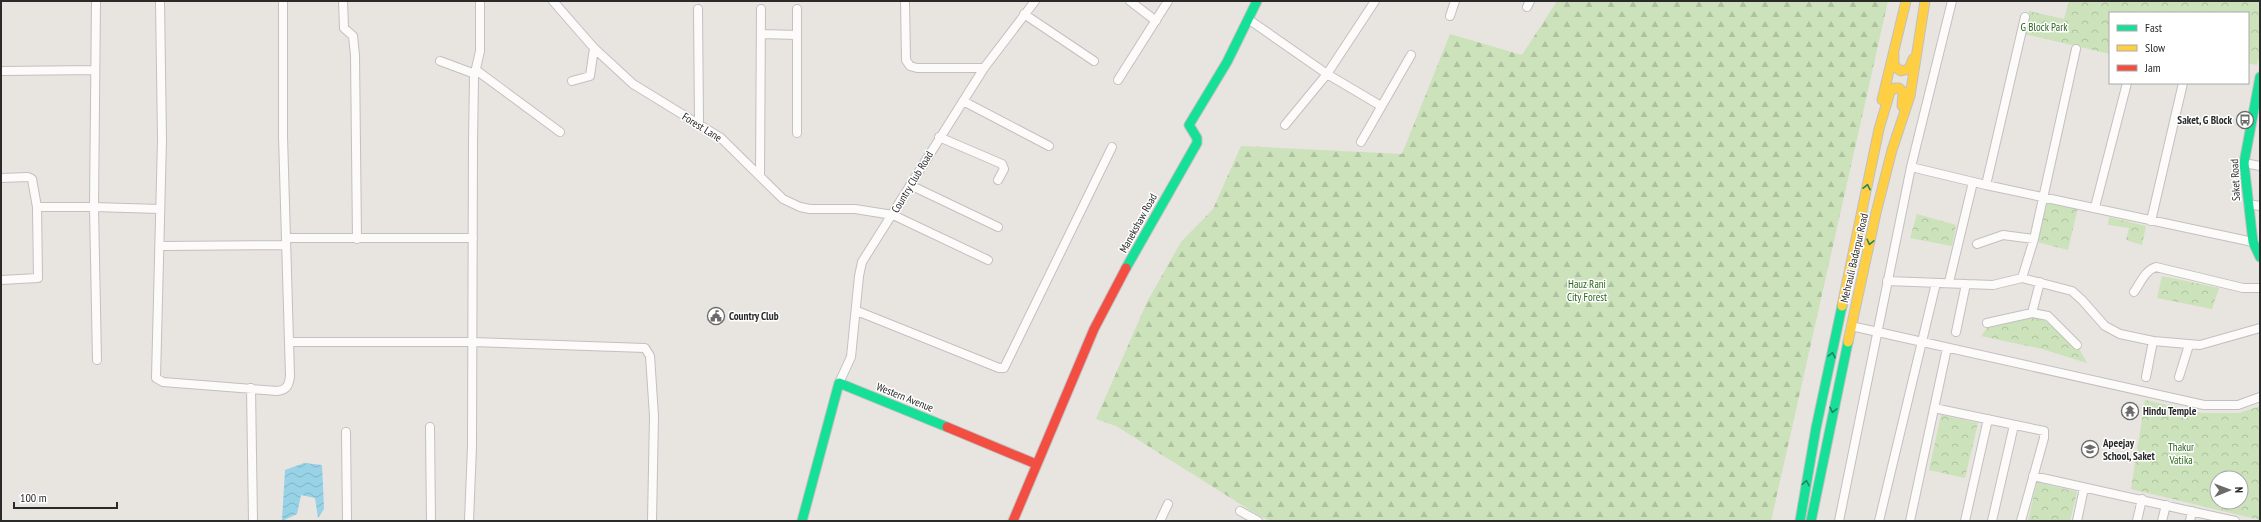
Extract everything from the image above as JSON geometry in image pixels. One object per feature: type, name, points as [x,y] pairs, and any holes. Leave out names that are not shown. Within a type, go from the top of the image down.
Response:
[{"type":"main road","name":"Manekshaw Road","points":[[1036,464],[1094,329],[1144,235],[1197,143],[1197,138],[1189,125],[1227,62],[1257,1]]},
{"type":"main road","points":[[1879,129],[1886,75],[1906,1]]},
{"type":"main road","points":[[1900,24],[1893,63],[1898,70],[1904,71],[1909,69],[1912,64],[1924,5]]},
{"type":"main road","name":"Mehrauli Badarpur Road","points":[[1811,521],[1851,326],[1892,150],[1910,96],[1924,5]]},
{"type":"main road","name":"Saket Road","points":[[2260,77],[2257,105],[2244,163],[2253,242],[2260,257]]},
{"type":"main road","points":[[1879,129],[1890,92],[1894,88],[1899,88],[1904,92],[1904,97],[1892,150]]},
{"type":"main road","name":"Mehrauli Badarpur Road","points":[[1800,521],[1816,428],[1879,129]]},
{"type":"main road","points":[[802,521],[839,383]]},
{"type":"main road","name":"Western Avenue","points":[[839,383],[1036,464]]},
{"type":"main road","points":[[1012,521],[1036,464]]},
{"type":"street","points":[[96,1],[94,207],[97,360]]},
{"type":"street","points":[[160,1],[160,246],[156,378],[163,382],[277,391],[285,390],[288,386],[290,376],[282,1]]},
{"type":"street","points":[[343,1],[344,28],[353,36],[355,54],[357,239]]},
{"type":"street","points":[[469,521],[475,72],[480,51],[480,1]]},
{"type":"street","name":"Forest Lane","points":[[553,1],[594,48],[633,84],[721,138],[783,199],[800,207],[855,209],[893,215],[988,260]]},
{"type":"street","points":[[565,1],[565,13]]},
{"type":"street","points":[[905,1],[906,60],[910,66],[917,68],[984,68]]},
{"type":"street","name":"Country Club Road","points":[[839,383],[849,363],[856,311],[858,276],[862,262],[893,215],[939,137],[984,68],[1035,1]]},
{"type":"street","points":[[1130,1],[1156,21]]},
{"type":"street","points":[[1118,80],[1168,1]]},
{"type":"street","points":[[1285,125],[1327,74],[1375,1]]},
{"type":"street","points":[[1450,16],[1455,1]]},
{"type":"street","points":[[1839,521],[1876,332],[1911,166],[1952,1]]},
{"type":"street","points":[[698,9],[699,124]]},
{"type":"street","points":[[760,176],[761,9]]},
{"type":"street","points":[[797,9],[797,133]]},
{"type":"street","points":[[1024,14],[1094,61]]},
{"type":"street","points":[[1986,185],[2025,17]]},
{"type":"street","points":[[1248,19],[1327,74],[1381,106]]},
{"type":"street","points":[[762,34],[797,35]]},
{"type":"street","points":[[572,81],[590,76],[594,48]]},
{"type":"street","points":[[2022,278],[2034,239],[2042,197],[2076,49]]},
{"type":"street","points":[[1361,142],[1411,55]]},
{"type":"street","points":[[440,61],[475,72],[560,132]]},
{"type":"street","points":[[1,71],[95,70]]},
{"type":"street","points":[[2095,208],[2127,84]]},
{"type":"street","points":[[2151,221],[2183,84]]},
{"type":"street","points":[[963,101],[1049,146]]},
{"type":"street","points":[[939,137],[1002,164],[1004,169],[998,180]]},
{"type":"street","points":[[856,311],[999,368],[1004,368],[1112,147]]},
{"type":"street","points":[[2244,163],[2260,166]]},
{"type":"street","points":[[1911,166],[1986,185],[2253,242]]},
{"type":"street","points":[[1,178],[28,177],[32,179],[37,207],[38,278],[1,280]]},
{"type":"street","points":[[1949,282],[1973,182]]},
{"type":"street","points":[[910,185],[998,227]]},
{"type":"street","points":[[2248,204],[2260,206]]},
{"type":"street","points":[[37,207],[160,208]]},
{"type":"street","points":[[1977,244],[2003,235],[2034,239]]},
{"type":"street","points":[[160,246],[357,239],[473,238]]},
{"type":"street","points":[[2134,292],[2151,268],[2244,288],[2260,288]]},
{"type":"street","points":[[1887,281],[1936,283],[1949,282],[1993,285],[2022,278],[2040,282],[2072,291],[2110,330],[2120,334],[2153,341],[2200,345],[2260,328]]},
{"type":"street","points":[[2032,314],[2040,282]]},
{"type":"street","points":[[1879,521],[1936,283]]},
{"type":"street","points":[[1956,332],[1966,284]]},
{"type":"street","points":[[1987,323],[2032,314],[2048,316],[2077,345]]},
{"type":"street","points":[[1851,326],[2204,406],[2238,405],[2260,397]]},
{"type":"street","points":[[2146,378],[2153,341]]},
{"type":"street","points":[[289,342],[472,342],[645,348],[649,352],[654,416],[652,521]]},
{"type":"street","points":[[2180,377],[2189,345]]},
{"type":"street","points":[[1910,521],[1947,348]]},
{"type":"street","points":[[251,388],[253,521]]},
{"type":"street","points":[[1934,408],[2044,432],[2044,438],[2022,521]]},
{"type":"street","points":[[1965,521],[1988,419]]},
{"type":"street","points":[[1992,521],[2014,425]]},
{"type":"street","points":[[430,427],[431,521]]},
{"type":"street","points":[[346,432],[347,521]]},
{"type":"street","points":[[2033,476],[2084,488],[2166,504],[2218,519],[2235,521]]},
{"type":"street","points":[[2077,521],[2084,488]]},
{"type":"street","points":[[2137,521],[2142,499]]},
{"type":"street","points":[[1160,521],[1168,504]]},
{"type":"street","points":[[2162,521],[2166,504]]},
{"type":"street","points":[[1240,511],[1258,521]]},
{"type":"street","points":[[2190,521],[2192,511]]},
{"type":"green space","name":"Hauz Rani City Forest","points":[[1557,1],[1888,1],[1771,521],[1272,521],[1261,517],[1116,426],[1096,419],[1147,302],[1181,242],[1213,209],[1241,146],[1402,154],[1450,34],[1522,55]]},
{"type":"green space","name":"G Block Park","points":[[2069,1],[2260,1],[2260,53],[2257,65],[2249,63],[2249,12],[2109,12],[2109,54],[2024,34],[2029,11],[2064,19]]},
{"type":"green space","points":[[2048,200],[2078,207],[2068,250],[2037,242]]},
{"type":"green space","points":[[1917,214],[1956,225],[1952,246],[1910,238]]},
{"type":"green space","points":[[2109,217],[2146,226],[2142,245],[2126,240],[2129,228],[2108,225]]},
{"type":"green space","points":[[2162,276],[2219,288],[2212,309],[2157,298]]},
{"type":"green space","points":[[2034,313],[2077,345],[2087,363],[2042,349],[1981,336],[1987,328]]},
{"type":"green space","name":"Thakur Vatika","points":[[2145,400],[2202,413],[2239,413],[2260,406],[2260,520],[2218,510],[2249,510],[2249,470],[2209,470],[2209,508],[2131,489]]},
{"type":"green space","points":[[1941,415],[1978,423],[1965,478],[1929,470]]},
{"type":"green space","points":[[2037,482],[2077,492],[2070,521],[2028,521]]},
{"type":"water","points":[[304,463],[322,465],[324,509],[318,518],[315,498],[301,495],[297,514],[282,521],[285,470]]},
{"type":"traffic: fast","points":[[1126,268],[1197,143],[1197,138],[1189,125],[1227,62],[1257,1]]},
{"type":"traffic: fast","points":[[2260,77],[2244,163],[2253,242],[2260,257]]},
{"type":"traffic: fast","points":[[1800,521],[1816,428],[1842,306]]},
{"type":"traffic: fast","points":[[1811,521],[1848,342]]},
{"type":"traffic: fast","points":[[802,521],[839,383],[947,427]]},
{"type":"traffic: slow","points":[[1882,100],[1906,1]]},
{"type":"traffic: slow","points":[[1848,342],[1876,213],[1892,150],[1910,96],[1925,1]]},
{"type":"traffic: slow","points":[[1894,55],[1894,66],[1901,71],[1909,69],[1913,59]]},
{"type":"traffic: slow","points":[[1842,306],[1879,129],[1890,92],[1894,88],[1899,88],[1903,92],[1902,106]]},
{"type":"traffic: jam","points":[[1013,521],[1094,329],[1126,268]]},
{"type":"traffic: jam","points":[[947,427],[1036,464]]},
{"type":"place","name":"Saket, G Block","points":[[2245,120]]},
{"type":"place","name":"Country Club","points":[[716,316]]},
{"type":"place","name":"Hindu Temple","points":[[2130,411]]},
{"type":"place","name":"Apeejay School, Saket","points":[[2090,449]]}]
